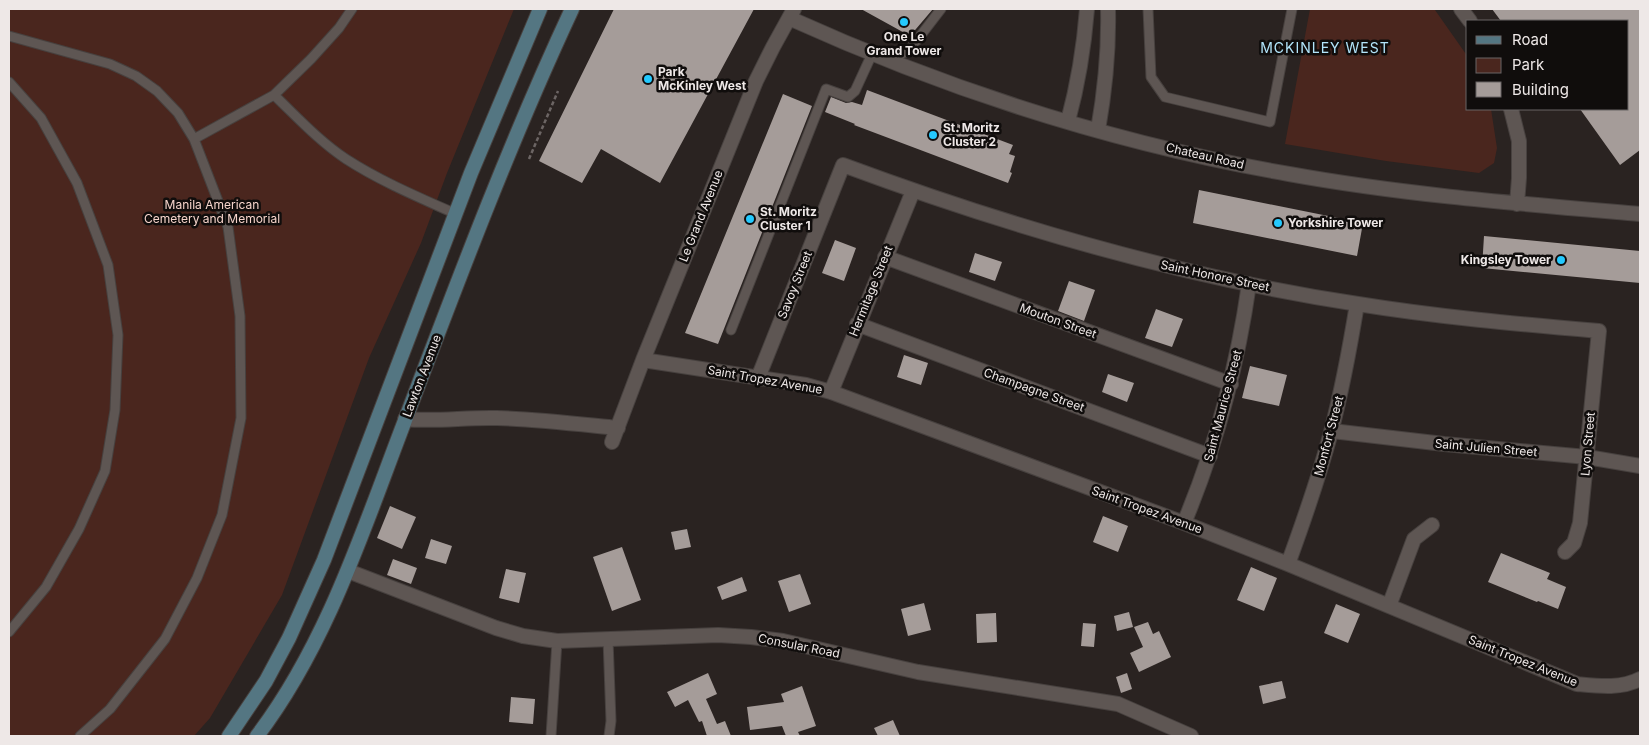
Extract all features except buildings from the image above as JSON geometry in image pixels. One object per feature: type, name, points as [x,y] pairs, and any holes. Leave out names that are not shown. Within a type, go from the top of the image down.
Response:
[{"type":"main road","points":[[229,736],[266,681],[289,638],[324,560],[499,104],[540,9]]},
{"type":"main road","name":"Lawton Avenue","points":[[257,736],[280,707],[310,652],[348,571],[482,217],[539,80],[572,9]]},
{"type":"street","points":[[1068,121],[1084,50],[1088,9]]},
{"type":"street","points":[[1098,130],[1109,40],[1108,9]]},
{"type":"street","points":[[1461,9],[1469,20]]},
{"type":"street","name":"Chateau Road","points":[[792,13],[872,54],[1002,101],[1098,130],[1201,156],[1289,174],[1389,190],[1517,204],[1640,214]]},
{"type":"street","name":"Le Grand Avenue","points":[[612,442],[643,360],[756,81],[792,13]]},
{"type":"street","points":[[1511,110],[1519,141],[1517,204]]},
{"type":"street","name":"Saint Honore Street","points":[[843,165],[913,191],[1080,243],[1164,265],[1250,284],[1357,304],[1478,320],[1598,331]]},
{"type":"street","name":"Savoy Street","points":[[758,378],[843,165]]},
{"type":"street","name":"Hermitage Street","points":[[830,392],[913,191]]},
{"type":"street","name":"Mouton Street","points":[[885,257],[1231,384]]},
{"type":"street","name":"Saint Maurice Street","points":[[1184,523],[1210,456],[1231,384],[1242,335],[1250,284]]},
{"type":"street","name":"Monfort Street","points":[[1288,564],[1319,476],[1332,431],[1346,368],[1357,304]]},
{"type":"street","name":"Champagne Street","points":[[857,324],[1210,456]]},
{"type":"street","name":"Lyon Street","points":[[1565,552],[1574,543],[1580,524],[1598,331]]},
{"type":"street","name":"Saint Tropez Avenue","points":[[643,360],[806,385],[830,392],[1184,523],[1577,684],[1606,687],[1634,682],[1640,679]]},
{"type":"street","points":[[405,419],[520,418],[618,428]]},
{"type":"street","name":"Saint Julien Street","points":[[1332,431],[1444,444],[1587,457],[1640,466]]},
{"type":"street","points":[[1389,606],[1414,539],[1432,525]]},
{"type":"street","name":"Consular Road","points":[[348,571],[496,628],[523,636],[557,641],[718,635],[783,641],[918,672],[1118,704],[1191,736]]},
{"type":"lane","points":[[194,139],[274,95],[311,60],[339,28],[352,9]]},
{"type":"lane","points":[[891,61],[911,48],[942,9]]},
{"type":"lane","points":[[1148,9],[1151,77],[1164,97],[1270,122],[1292,9]]},
{"type":"lane","points":[[9,36],[110,64],[136,76],[157,91],[178,113],[194,139],[228,227],[240,316],[241,418],[222,515],[197,578],[164,639],[110,709],[80,736]]},
{"type":"lane","points":[[730,330],[826,89],[848,97],[855,91],[872,54]]},
{"type":"lane","points":[[9,82],[42,118],[77,184],[108,265],[118,335],[115,410],[105,470],[79,530],[46,587],[9,632]]},
{"type":"lane","points":[[274,95],[308,128],[344,157],[371,174],[456,214]]},
{"type":"lane","points":[[608,639],[610,736]]},
{"type":"lane","points":[[551,736],[557,641]]},
{"type":"path","points":[[529,159],[558,91]]},
{"type":"green space","name":"Manila American Cemetery and Memorial","points":[[9,9],[514,9],[447,173],[421,243],[369,358],[282,595],[210,718],[194,736],[9,736]]},
{"type":"green space","points":[[1310,9],[1433,9],[1466,54],[1466,110],[1491,110],[1497,148],[1494,163],[1479,173],[1386,161],[1285,144]]},
{"type":"place","name":"One Le Grand Tower","points":[[904,22]]},
{"type":"place","name":"Park McKinley West","points":[[648,79]]},
{"type":"place","name":"St. Moritz Cluster 2","points":[[933,135]]},
{"type":"place","name":"St. Moritz Cluster 1","points":[[750,219]]},
{"type":"place","name":"Yorkshire Tower","points":[[1278,223]]},
{"type":"place","name":"Kingsley Tower","points":[[1561,260]]},
{"type":"district","name":"MCKINLEY WEST","points":[[1325,48]]}]
